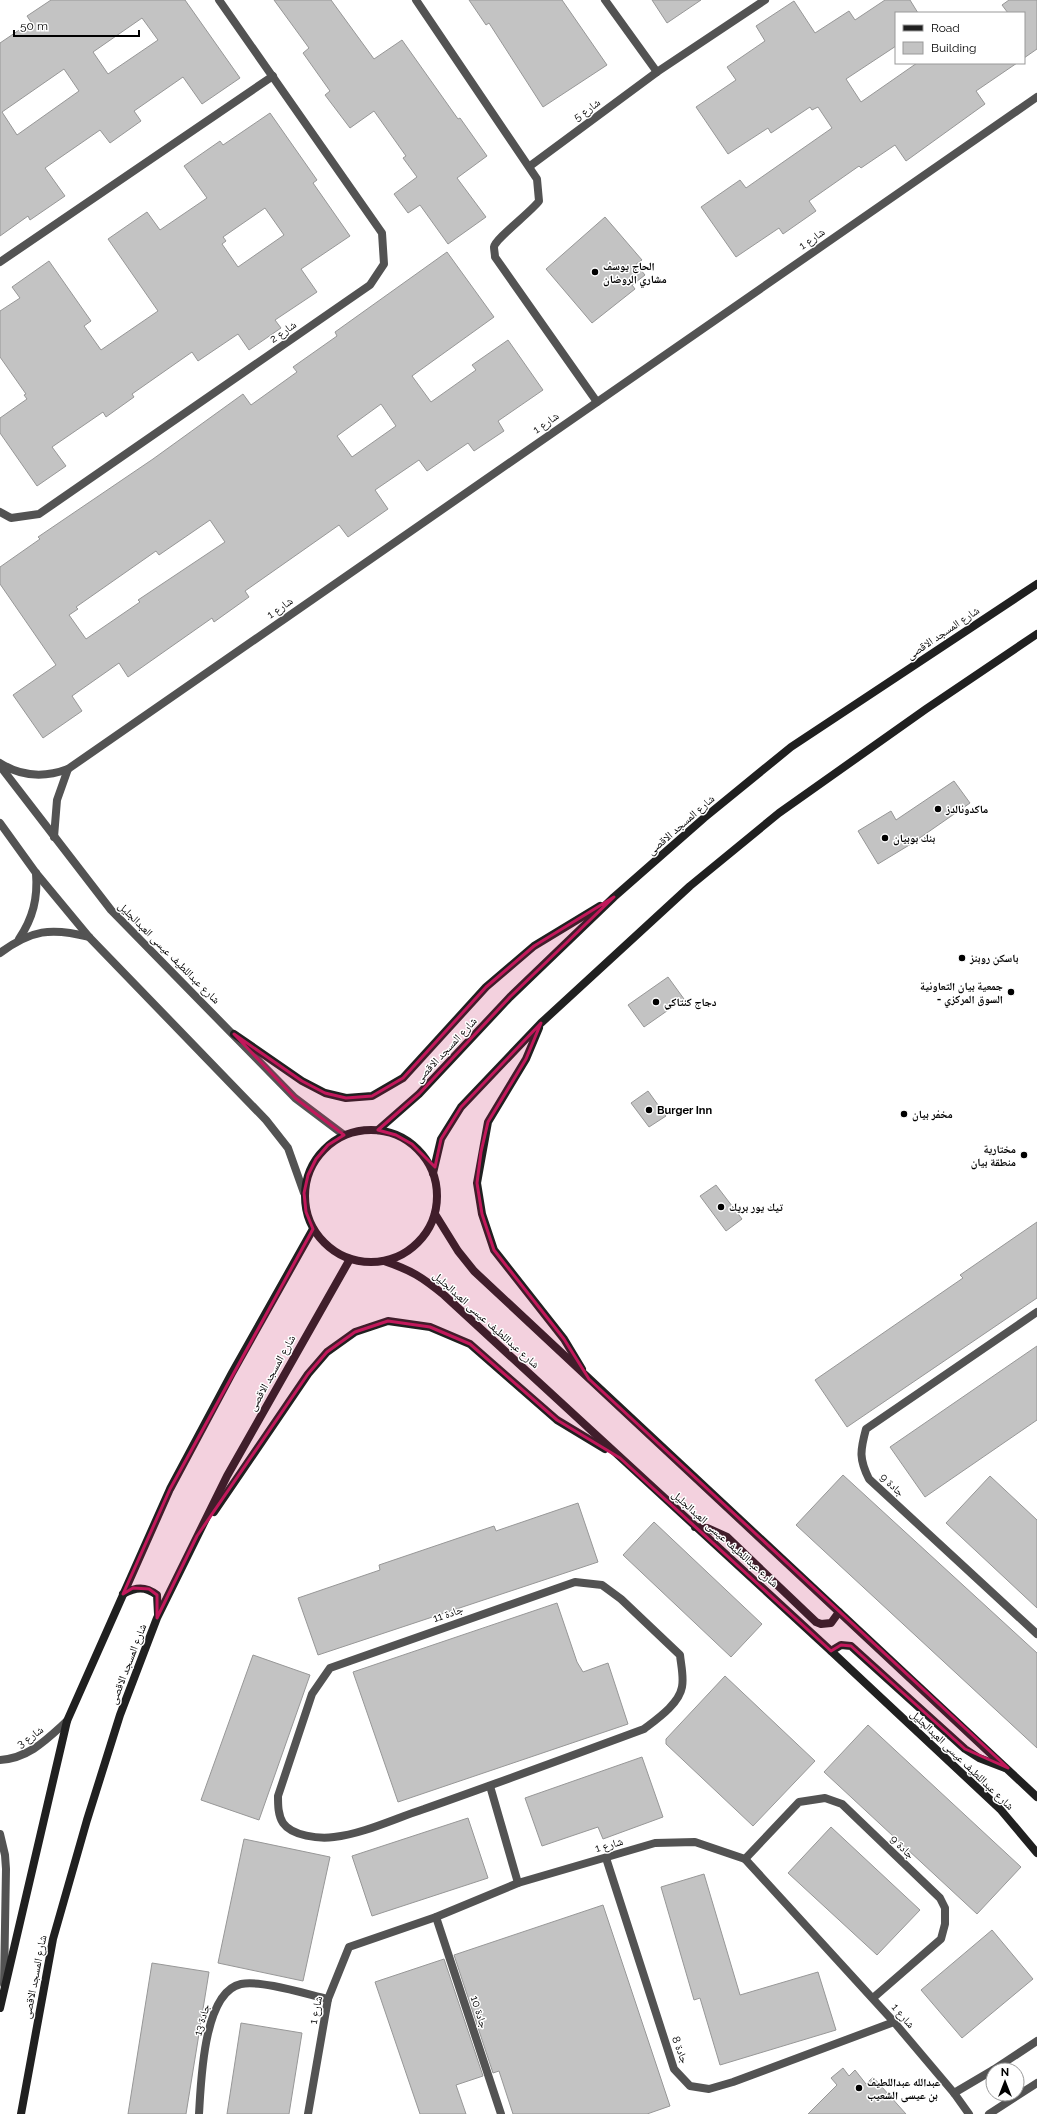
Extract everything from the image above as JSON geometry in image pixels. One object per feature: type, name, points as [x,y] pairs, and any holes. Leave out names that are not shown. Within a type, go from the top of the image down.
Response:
[{"type":"main road","name":"شارع المسجد الاقصى","points":[[378,1130],[420,1094],[510,997],[614,897],[704,818],[791,747],[1037,584]]},
{"type":"main road","points":[[433,1173],[441,1139],[461,1107],[541,1023],[690,886],[779,813],[926,709],[1037,634]]},
{"type":"main road","points":[[234,1034],[302,1081],[325,1093],[346,1098],[372,1096],[403,1078],[486,987],[534,946],[614,897]]},
{"type":"main road","points":[[541,1023],[526,1059],[488,1122],[477,1183],[482,1214],[494,1250],[564,1339],[589,1379]]},
{"type":"main road","points":[[360,1130],[378,1130],[396,1135],[412,1144],[425,1157],[433,1173],[437,1186],[435,1214],[424,1235],[406,1252],[384,1261],[366,1262],[350,1259],[335,1252],[323,1241],[313,1229],[306,1212],[304,1193],[308,1175],[316,1158],[328,1145],[344,1135],[360,1130]]},
{"type":"main road","points":[[435,1214],[458,1251],[474,1271],[1008,1768],[1037,1797]]},
{"type":"main road","points":[[0,2008],[67,1721],[170,1489],[232,1373],[313,1229]]},
{"type":"main road","name":"شارع المسجد الاقصى","points":[[21,2114],[53,1939],[87,1820],[120,1715],[157,1618],[227,1476],[350,1259]]},
{"type":"main road","name":"شارع عبداللطيف عيسى العبدالجليل","points":[[384,1261],[406,1268],[419,1275],[444,1295],[831,1651],[1000,1810],[1037,1853]]},
{"type":"main road","points":[[197,1536],[308,1374],[327,1352],[355,1332],[388,1321],[430,1327],[470,1344],[557,1420],[620,1458]]},
{"type":"main road","points":[[695,1527],[707,1528],[727,1537],[816,1622],[821,1624],[831,1623],[838,1617],[839,1612]]},
{"type":"main road","points":[[124,1594],[133,1588],[149,1589],[157,1595],[157,1618]]},
{"type":"main road","points":[[831,1651],[841,1645],[851,1646],[966,1749],[993,1764],[1008,1768]]},
{"type":"street","name":"شارع 2","points":[[0,512],[11,518],[39,514],[370,285],[384,264],[382,233],[219,0]]},
{"type":"street","points":[[416,0],[530,166],[537,179],[539,201],[532,211],[500,237],[494,246],[495,257],[596,402]]},
{"type":"street","points":[[605,0],[658,72]]},
{"type":"street","name":"شارع 5","points":[[530,166],[658,72],[765,0]]},
{"type":"street","points":[[0,262],[273,76]]},
{"type":"street","name":"شارع 1","points":[[0,763],[20,773],[30,775],[50,775],[68,769],[1037,96]]},
{"type":"street","name":"شارع عبداللطيف عيسى العبدالجليل","points":[[0,766],[110,910],[234,1034],[295,1098],[344,1135]]},
{"type":"street","points":[[54,837],[57,800],[68,769]]},
{"type":"street","points":[[0,823],[36,873],[89,937],[266,1120],[288,1148],[304,1193]]},
{"type":"street","points":[[19,939],[34,909],[37,891],[36,873]]},
{"type":"street","points":[[0,953],[19,939],[43,932],[55,932],[89,937]]},
{"type":"street","name":"جادة 9","points":[[1037,1312],[866,1430],[861,1446],[861,1463],[869,1479],[1037,1634]]},
{"type":"street","name":"جادة 11","points":[[575,1582],[602,1585],[621,1599],[680,1655],[682,1688],[676,1700],[644,1728],[490,1786],[359,1831],[334,1837],[294,1832],[283,1822],[278,1810],[278,1796],[312,1694],[330,1668],[346,1661],[575,1582]]},
{"type":"street","name":"شارع 3","points":[[0,1760],[13,1759],[26,1755],[40,1746],[67,1721]]},
{"type":"street","points":[[490,1786],[518,1884]]},
{"type":"street","name":"جادة 9","points":[[744,1859],[799,1802],[825,1798],[842,1804],[940,1898],[945,1908],[946,1924],[941,1939],[873,1998]]},
{"type":"street","points":[[0,1834],[5,1854],[6,1869],[4,1988]]},
{"type":"street","name":"شارع 1","points":[[308,2114],[328,1999],[349,1947],[436,1917],[518,1884],[655,1843],[695,1842],[744,1859],[873,1998],[954,2093],[969,2114]]},
{"type":"street","name":"جادة 8","points":[[606,1858],[674,2069],[690,2086],[709,2089],[733,2082],[894,2022]]},
{"type":"street","name":"جادة 10","points":[[436,1917],[501,2114]]},
{"type":"street","name":"جادة 13","points":[[199,2114],[203,2062],[215,2008],[225,1992],[241,1984],[262,1985],[328,1999]]},
{"type":"street","points":[[1005,2062],[1037,2041]]},
{"type":"street","points":[[954,2093],[985,2075]]},
{"type":"street","points":[[989,2114],[1037,2084]]},
{"type":"highlighted area","points":[[614,897],[510,997],[419,1094],[378,1130],[396,1135],[412,1144],[435,1167],[441,1139],[461,1107],[541,1023],[526,1059],[488,1122],[481,1152],[477,1183],[482,1214],[494,1250],[564,1339],[589,1379],[1008,1768],[965,1749],[851,1646],[841,1645],[831,1651],[620,1458],[557,1420],[470,1344],[430,1327],[388,1321],[355,1332],[327,1352],[308,1374],[197,1536],[157,1618],[157,1595],[149,1589],[133,1588],[123,1594],[170,1489],[313,1229],[306,1212],[304,1193],[308,1175],[316,1159],[328,1145],[344,1135],[295,1098],[234,1034],[302,1081],[325,1093],[346,1098],[372,1096],[403,1078],[486,987],[534,946]]},
{"type":"building","points":[[51,0],[185,0],[240,78],[202,104],[183,77],[134,111],[141,121],[110,143],[100,130],[45,168],[65,196],[30,220],[28,216],[0,236],[0,43],[31,22],[27,16]],"holes":[[[142,18],[158,40],[108,74],[93,52]],[[64,69],[79,91],[17,135],[2,112]]]},
{"type":"building","points":[[274,0],[331,0],[374,59],[402,40],[458,119],[460,118],[487,156],[457,178],[486,217],[448,244],[420,205],[408,213],[394,194],[417,177],[403,158],[406,156],[374,111],[350,128],[325,95],[330,91],[303,53],[309,48]]},
{"type":"building","points":[[469,0],[562,0],[607,65],[543,107],[489,23],[486,25]]},
{"type":"building","points":[[652,0],[701,0],[667,23]]},
{"type":"building","points":[[885,0],[910,0],[917,12],[895,12],[895,47],[846,79],[861,102],[916,64],[1016,64],[976,91],[985,104],[906,161],[895,145],[861,168],[859,166],[809,201],[816,211],[783,234],[779,228],[736,257],[701,207],[740,180],[746,188],[832,128],[818,107],[812,110],[810,107],[771,133],[768,128],[728,154],[696,107],[736,80],[727,67],[765,41],[756,26],[794,1],[815,33],[849,11],[855,20]]},
{"type":"building","points":[[1009,0],[1037,0],[1037,49],[1025,57],[1025,12],[1007,12],[1002,5]]},
{"type":"building","points":[[270,113],[317,180],[313,183],[350,236],[301,269],[317,292],[275,320],[281,328],[249,350],[238,334],[198,361],[192,352],[132,394],[134,397],[106,417],[103,412],[52,447],[66,466],[37,486],[0,433],[0,418],[27,399],[24,395],[26,394],[0,357],[0,311],[20,298],[12,287],[49,261],[91,321],[84,326],[101,350],[158,311],[108,239],[147,212],[160,230],[207,198],[184,166],[220,141],[223,145]],"holes":[[[265,208],[284,235],[238,267],[222,244],[226,241],[223,237]]]},
{"type":"building","name":"الحاج يوسف مشاري الروضان","points":[[605,217],[642,260],[636,264],[645,275],[632,285],[635,289],[592,323],[546,269]]},
{"type":"building","points":[[447,252],[494,317],[412,376],[431,402],[476,370],[472,365],[508,340],[543,390],[498,421],[504,431],[474,451],[468,443],[427,471],[419,460],[375,490],[388,509],[348,537],[339,525],[245,591],[249,597],[214,622],[212,618],[128,677],[119,663],[72,696],[82,711],[43,738],[13,695],[56,665],[0,584],[0,567],[40,539],[38,537],[153,459],[243,394],[251,405],[297,372],[293,367],[337,336],[335,332]],"holes":[[[381,404],[396,426],[352,457],[337,436]],[[210,520],[225,542],[138,600],[140,602],[86,639],[69,615],[78,609],[76,607],[156,551],[159,555]]]},
{"type":"building","points":[[954,781],[970,803],[911,844],[878,864],[858,831],[891,811],[896,820]]},
{"type":"building","name":"دجاج كنتاكي","points":[[668,977],[684,999],[644,1027],[628,1005]]},
{"type":"building","name":"Burger Inn","points":[[648,1091],[666,1116],[649,1127],[631,1103]]},
{"type":"building","name":"تيك يور بريك","points":[[716,1185],[742,1219],[726,1231],[700,1196]]},
{"type":"building","points":[[1037,1222],[1037,1298],[847,1427],[815,1380],[963,1278],[960,1275]]},
{"type":"building","points":[[1037,1346],[1037,1420],[925,1497],[890,1447]]},
{"type":"building","points":[[843,1475],[1037,1653],[1037,1748],[796,1525]]},
{"type":"building","points":[[990,1476],[1037,1520],[1037,1608],[946,1523]]},
{"type":"building","points":[[578,1503],[598,1562],[318,1655],[298,1598],[380,1570],[379,1565],[494,1526],[496,1531]]},
{"type":"building","points":[[654,1522],[762,1624],[731,1657],[623,1555]]},
{"type":"building","points":[[557,1603],[577,1662],[583,1672],[608,1663],[628,1724],[398,1802],[353,1672]]},
{"type":"building","points":[[253,1655],[310,1675],[259,1820],[201,1800]]},
{"type":"building","points":[[725,1676],[815,1761],[753,1826],[666,1744],[666,1739]]},
{"type":"building","points":[[868,1725],[1021,1867],[977,1914],[824,1772]]},
{"type":"building","points":[[642,1757],[663,1817],[603,1839],[598,1827],[542,1846],[525,1798]]},
{"type":"building","points":[[468,1818],[488,1878],[372,1916],[352,1856]]},
{"type":"building","points":[[831,1827],[920,1910],[877,1955],[788,1873]]},
{"type":"building","points":[[244,1839],[330,1857],[303,1981],[218,1963]]},
{"type":"building","points":[[704,1874],[740,1995],[818,1972],[836,2030],[720,2065],[700,1998],[694,2000],[661,1887]]},
{"type":"building","points":[[603,1905],[670,2106],[647,2114],[513,2114],[499,2071],[493,2073],[454,1955]]},
{"type":"building","points":[[992,1930],[1033,1979],[962,2038],[921,1990]]},
{"type":"building","points":[[444,1959],[483,2076],[456,2085],[466,2114],[420,2114],[375,1982]]},
{"type":"building","points":[[152,1963],[209,1972],[186,2114],[128,2114]]},
{"type":"building","points":[[241,2023],[302,2033],[289,2114],[227,2114]]},
{"type":"building","name":"عبدالله عبداللطيف بن عيسى الشعيب","points":[[843,2068],[849,2076],[855,2070],[866,2084],[873,2077],[906,2114],[808,2114],[837,2085],[831,2078]]},
{"type":"place","name":"الحاج يوسف مشاري الروضان","points":[[595,272]]},
{"type":"place","name":"ماكدونالدز","points":[[938,809]]},
{"type":"place","name":"بنك بوبيان","points":[[885,838]]},
{"type":"place","name":"باسكن روبنز","points":[[962,958]]},
{"type":"place","name":"جمعية بيان التعاونية - السوق المركزي","points":[[1011,992]]},
{"type":"place","name":"دجاج كنتاكي","points":[[656,1002]]},
{"type":"place","name":"Burger Inn","points":[[649,1110]]},
{"type":"place","name":"مخفر بيان","points":[[904,1114]]},
{"type":"place","name":"مختارية منطقة بيان","points":[[1024,1155]]},
{"type":"place","name":"تيك يور بريك","points":[[721,1207]]},
{"type":"place","name":"عبدالله عبداللطيف بن عيسى الشعيب","points":[[859,2088]]}]
